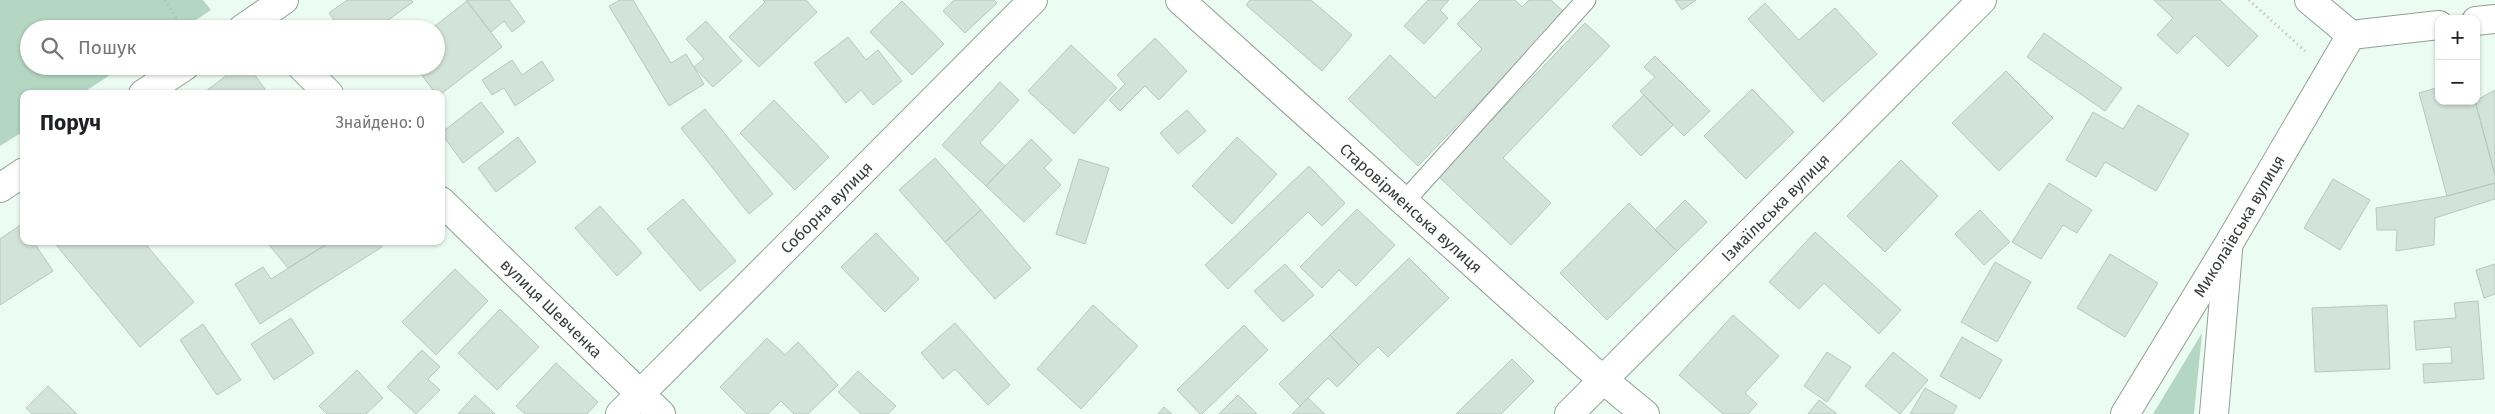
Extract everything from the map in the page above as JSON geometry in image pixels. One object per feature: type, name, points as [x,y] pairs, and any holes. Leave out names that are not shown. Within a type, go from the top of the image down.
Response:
[{"type":"street","points":[[259,20],[284,0]]},
{"type":"street","name":"Соборна вулиця","points":[[620,414],[1033,0]]},
{"type":"street","name":"Старовірменська вулиця","points":[[1180,0],[1603,380],[1645,414]]},
{"type":"street","name":"Ізмаїльська вулиця","points":[[1569,414],[1982,0]]},
{"type":"street","points":[[2309,0],[2351,35],[2435,25]]},
{"type":"street","points":[[2480,21],[2495,19]]},
{"type":"street","name":"Миколаївська вулиця","points":[[2124,414],[2228,245],[2351,35]]},
{"type":"street","points":[[149,90],[172,75]]},
{"type":"street","points":[[310,75],[326,90]]},
{"type":"street","points":[[0,188],[20,175]]},
{"type":"street","name":"вулиця Шевченка","points":[[445,205],[661,414]]},
{"type":"street","points":[[2214,414],[2228,245]]},
{"type":"lane","points":[[1404,202],[1586,0]]},
{"type":"path","points":[[165,0],[177,20]]},
{"type":"green space","points":[[0,0],[203,0],[211,10],[196,20],[20,20],[20,75],[110,75],[87,90],[20,90],[20,134],[0,146]]},
{"type":"green space","points":[[2202,333],[2194,414],[2153,414]]},
{"type":"building","points":[[347,0],[411,0],[413,2],[388,20],[334,20],[329,13]]},
{"type":"building","points":[[466,0],[509,0],[525,22],[512,32],[504,21],[491,32]]},
{"type":"building","points":[[620,0],[633,0],[671,63],[686,54],[704,84],[669,106],[609,6]]},
{"type":"building","points":[[763,0],[806,0],[817,12],[759,67],[729,37],[765,2]]},
{"type":"building","points":[[954,0],[994,0],[997,3],[965,33],[943,11]]},
{"type":"building","points":[[1250,0],[1311,0],[1352,35],[1322,71],[1246,5]]},
{"type":"building","points":[[1428,0],[1449,0],[1440,10],[1448,18],[1424,44],[1404,26]]},
{"type":"building","points":[[1480,0],[1515,0],[1522,7],[1529,0],[1551,0],[1565,13],[1418,166],[1348,99],[1390,55],[1435,98],[1482,49],[1457,24]]},
{"type":"building","points":[[1675,0],[1696,0],[1682,10]]},
{"type":"building","points":[[2154,0],[2220,0],[2258,36],[2228,67],[2195,35],[2177,54],[2157,35],[2173,18]]},
{"type":"building","points":[[467,1],[502,47],[445,91],[433,90],[422,75],[445,75],[445,20],[443,20]]},
{"type":"building","points":[[902,1],[944,44],[912,75],[870,32]]},
{"type":"building","points":[[1765,3],[1799,40],[1835,8],[1877,54],[1823,102],[1748,19]]},
{"type":"building","points":[[706,21],[742,61],[713,87],[694,67],[704,59],[686,39]]},
{"type":"building","points":[[1585,23],[1610,46],[1503,158],[1551,203],[1511,245],[1438,176]]},
{"type":"building","points":[[2044,33],[2122,88],[2105,111],[2027,57]]},
{"type":"building","points":[[848,37],[866,60],[878,50],[902,81],[873,105],[861,90],[846,103],[814,63]]},
{"type":"building","points":[[1155,38],[1187,71],[1159,100],[1145,86],[1120,111],[1109,100],[1125,84],[1117,75]]},
{"type":"building","points":[[1071,45],[1117,88],[1074,134],[1028,91]]},
{"type":"building","points":[[1655,56],[1710,111],[1684,136],[1640,91],[1655,77],[1644,67]]},
{"type":"building","points":[[512,60],[522,75],[542,61],[554,80],[515,106],[504,88],[492,95],[482,80]]},
{"type":"building","points":[[2006,71],[2053,118],[1999,171],[1952,123]]},
{"type":"building","points":[[227,75],[255,75],[265,89],[264,90],[207,90]]},
{"type":"building","points":[[1000,82],[1019,100],[980,143],[1005,166],[986,186],[942,145]]},
{"type":"building","points":[[2435,88],[2435,105],[2476,105],[2495,175],[2495,183],[2447,196],[2419,93]]},
{"type":"building","points":[[1752,89],[1794,132],[1746,179],[1704,136]]},
{"type":"building","points":[[2495,90],[2495,175],[2476,105],[2480,105],[2480,98]]},
{"type":"building","points":[[1644,95],[1673,125],[1641,156],[1612,126]]},
{"type":"building","points":[[774,100],[829,157],[795,190],[740,133]]},
{"type":"building","points":[[481,102],[504,132],[463,163],[445,138],[445,130]]},
{"type":"building","points":[[2138,105],[2189,134],[2156,191],[2105,162],[2096,177],[2066,160],[2093,112],[2123,129]]},
{"type":"building","points":[[705,109],[773,194],[749,214],[681,128]]},
{"type":"building","points":[[1187,110],[1206,131],[1178,154],[1160,133]]},
{"type":"building","points":[[518,137],[536,162],[496,192],[478,168]]},
{"type":"building","points":[[1237,137],[1277,174],[1232,224],[1192,186]]},
{"type":"building","points":[[1031,139],[1052,160],[1044,168],[1061,185],[1024,222],[986,186]]},
{"type":"building","points":[[935,158],[981,210],[945,242],[899,190]]},
{"type":"building","points":[[1079,159],[1109,168],[1085,244],[1056,234]]},
{"type":"building","points":[[1901,160],[1938,196],[1885,252],[1847,216]]},
{"type":"building","points":[[1309,166],[1345,203],[1322,226],[1308,212],[1228,289],[1205,265]]},
{"type":"building","points":[[2333,179],[2370,200],[2340,250],[2304,228]]},
{"type":"building","points":[[2049,183],[2092,210],[2077,233],[2063,225],[2041,259],[2012,242]]},
{"type":"building","points":[[2495,183],[2495,199],[2435,218],[2434,245],[2396,251],[2397,230],[2377,230],[2376,208],[2447,196]]},
{"type":"building","points":[[683,199],[736,261],[700,291],[647,229]]},
{"type":"building","points":[[1685,200],[1707,222],[1677,251],[1655,230]]},
{"type":"building","points":[[1629,203],[1677,251],[1607,320],[1560,273]]},
{"type":"building","points":[[600,206],[642,253],[617,276],[575,228]]},
{"type":"building","points":[[1357,209],[1395,245],[1356,286],[1339,270],[1322,288],[1300,267]]},
{"type":"building","points":[[981,210],[1031,268],[995,299],[945,242]]},
{"type":"building","points":[[1980,210],[2010,242],[1984,265],[1955,234]]},
{"type":"building","points":[[20,225],[20,245],[36,245],[53,271],[0,305],[0,239]]},
{"type":"building","points":[[1815,232],[1901,310],[1879,334],[1824,283],[1799,309],[1769,282]]},
{"type":"building","points":[[876,233],[919,279],[885,312],[841,267]]},
{"type":"building","points":[[56,245],[146,245],[194,302],[140,347]]},
{"type":"building","points":[[269,245],[325,245],[288,268]]},
{"type":"building","points":[[326,245],[381,245],[382,247],[260,324],[235,284],[263,267],[271,279]]},
{"type":"building","points":[[2110,254],[2158,283],[2125,337],[2077,308]]},
{"type":"building","points":[[1409,258],[1449,298],[1388,357],[1378,347],[1359,365],[1330,335]]},
{"type":"building","points":[[1995,262],[2031,282],[1997,342],[1961,322]]},
{"type":"building","points":[[1285,264],[1314,295],[1283,322],[1254,291]]},
{"type":"building","points":[[2495,264],[2495,294],[2484,298],[2476,270]]},
{"type":"building","points":[[455,269],[488,301],[436,355],[402,322]]},
{"type":"building","points":[[2478,301],[2484,379],[2424,383],[2423,364],[2452,363],[2451,347],[2416,350],[2414,321],[2456,318],[2454,303]]},
{"type":"building","points":[[1093,305],[1138,346],[1081,409],[1037,369]]},
{"type":"building","points":[[2387,305],[2390,369],[2315,372],[2312,308]]},
{"type":"building","points":[[500,309],[539,347],[497,390],[458,353]]},
{"type":"building","points":[[1733,315],[1779,356],[1745,393],[1757,404],[1748,414],[1723,414],[1679,375]]},
{"type":"building","points":[[291,318],[314,353],[274,380],[251,344]]},
{"type":"building","points":[[955,323],[1010,385],[988,405],[955,369],[943,379],[921,353]]},
{"type":"building","points":[[203,324],[241,380],[217,395],[180,340]]},
{"type":"building","points":[[1244,325],[1268,350],[1200,414],[1177,390]]},
{"type":"building","points":[[1330,335],[1359,365],[1337,387],[1328,378],[1300,406],[1279,384]]},
{"type":"building","points":[[1962,337],[2002,360],[1980,399],[1940,376]]},
{"type":"building","points":[[767,338],[785,355],[798,342],[838,385],[808,414],[794,414],[781,401],[768,414],[747,414],[720,387]]},
{"type":"building","points":[[422,350],[440,367],[428,379],[440,390],[416,414],[387,387]]},
{"type":"building","points":[[1827,352],[1851,367],[1827,402],[1804,386]]},
{"type":"building","points":[[1893,352],[1928,380],[1900,414],[1865,386]]},
{"type":"building","points":[[1512,359],[1534,381],[1501,414],[1456,414]]},
{"type":"building","points":[[556,363],[598,402],[587,414],[525,414],[516,406]]},
{"type":"building","points":[[357,370],[383,398],[366,414],[327,414],[319,406]]},
{"type":"building","points":[[858,371],[896,406],[888,414],[861,414],[838,392]]},
{"type":"building","points":[[48,386],[77,414],[32,414],[26,408]]},
{"type":"building","points":[[1925,388],[1957,406],[1953,414],[1910,414]]},
{"type":"building","points":[[475,395],[495,414],[458,414]]},
{"type":"building","points":[[1238,395],[1257,414],[1219,414]]},
{"type":"building","points":[[1308,398],[1325,414],[1292,414]]},
{"type":"building","points":[[1819,400],[1837,414],[1808,414]]},
{"type":"building","points":[[1164,407],[1172,414],[1158,414]]}]
